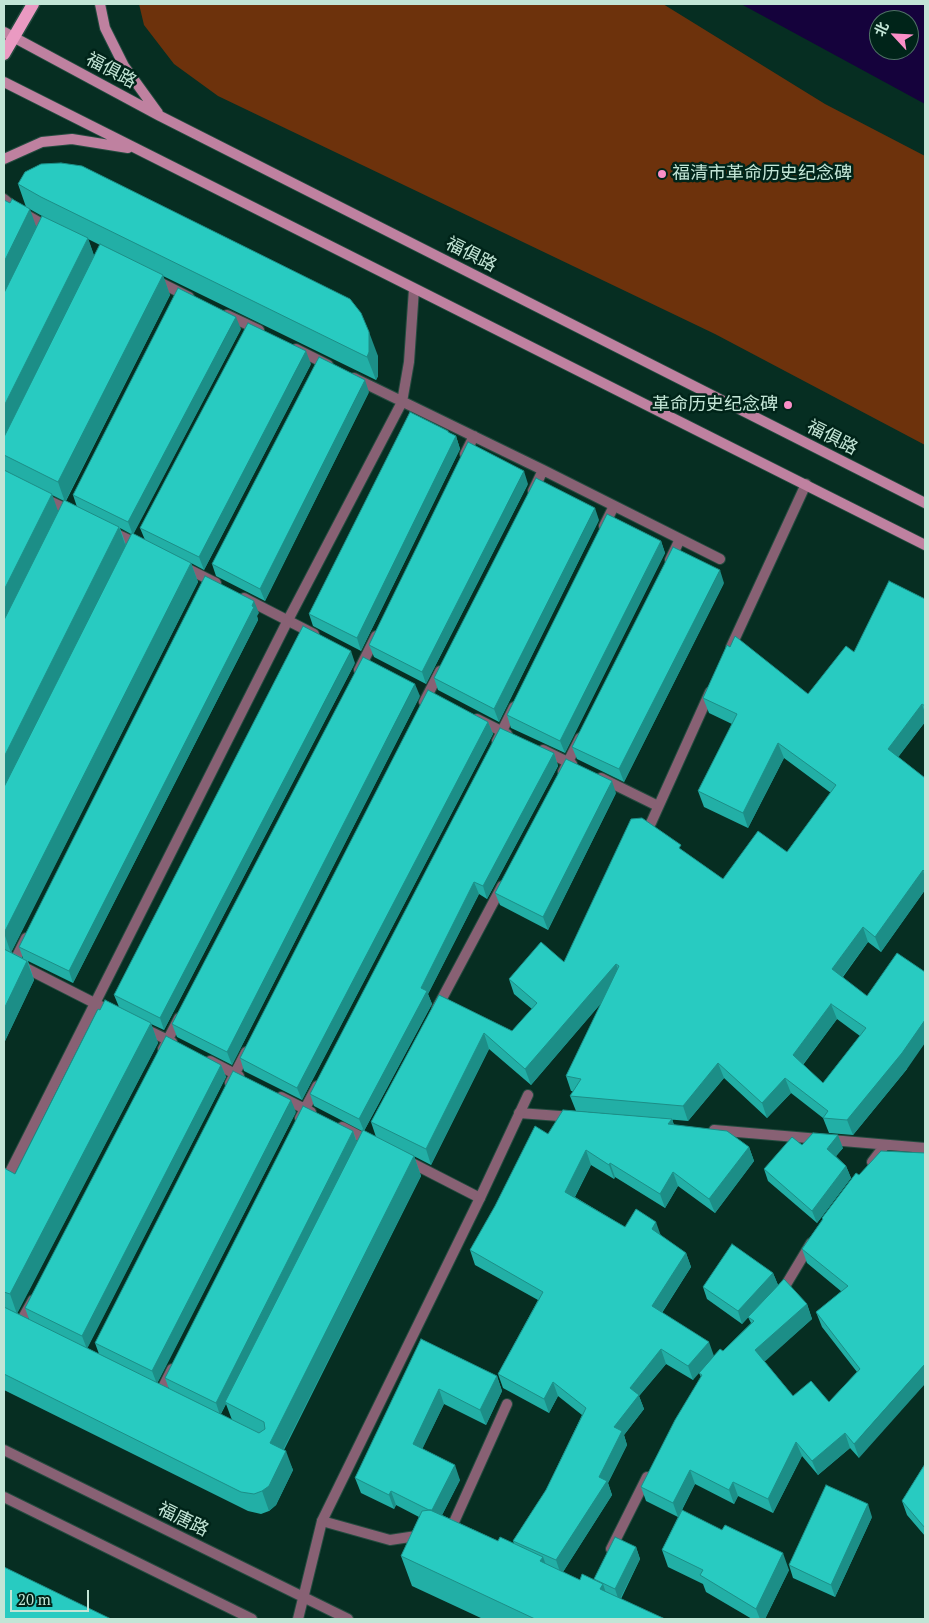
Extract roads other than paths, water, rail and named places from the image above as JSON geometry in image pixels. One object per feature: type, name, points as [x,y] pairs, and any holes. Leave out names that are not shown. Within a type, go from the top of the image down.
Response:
[{"type":"main road","points":[[4,54],[9,35],[33,4]]},
{"type":"main road","points":[[100,4],[104,28],[124,66],[160,116]]},
{"type":"main road","name":"福俱路","points":[[9,35],[160,116],[925,503]]},
{"type":"main road","points":[[4,82],[925,544]]},
{"type":"main road","points":[[4,159],[42,142],[72,139],[140,150]]},
{"type":"street","points":[[4,199],[47,230]]},
{"type":"street","points":[[146,275],[177,296],[197,300]]},
{"type":"street","points":[[4,1184],[288,620],[402,402],[409,362],[414,289]]},
{"type":"street","points":[[215,309],[248,331],[268,335]]},
{"type":"street","points":[[285,344],[318,366],[340,371],[544,470],[720,559]]},
{"type":"street","points":[[461,462],[474,436]]},
{"type":"street","points":[[530,496],[544,470]]},
{"type":"street","points":[[728,654],[806,484]]},
{"type":"street","points":[[36,495],[86,519]]},
{"type":"street","points":[[601,532],[614,506]]},
{"type":"street","points":[[103,527],[139,544]]},
{"type":"street","points":[[667,566],[680,539]]},
{"type":"street","points":[[172,561],[322,638]]},
{"type":"street","points":[[355,678],[381,626]]},
{"type":"street","points":[[419,712],[446,660]]},
{"type":"street","points":[[651,823],[716,681]]},
{"type":"street","points":[[492,749],[519,697]]},
{"type":"street","points":[[469,715],[518,739]]},
{"type":"street","points":[[558,780],[586,726]]},
{"type":"street","points":[[534,747],[658,806]]},
{"type":"street","points":[[432,1017],[507,876]]},
{"type":"street","points":[[14,962],[32,926]]},
{"type":"street","points":[[4,957],[94,1004],[185,1048]]},
{"type":"street","points":[[158,1058],[186,1005]]},
{"type":"street","points":[[226,1092],[253,1038]]},
{"type":"street","points":[[201,1057],[252,1083]]},
{"type":"street","points":[[296,1126],[323,1074]]},
{"type":"street","points":[[270,1091],[480,1198]]},
{"type":"street","points":[[298,1619],[322,1520],[480,1198],[528,1095]]},
{"type":"street","points":[[519,1113],[588,1119]]},
{"type":"street","points":[[707,1129],[925,1148]]},
{"type":"street","points":[[868,1167],[885,1144]]},
{"type":"street","points":[[771,1303],[783,1290],[817,1234]]},
{"type":"street","points":[[20,1323],[39,1288]]},
{"type":"street","points":[[160,1393],[178,1357]]},
{"type":"street","points":[[322,1520],[390,1540],[444,1533],[507,1404]]},
{"type":"street","name":"福唐路","points":[[4,1450],[348,1619]]},
{"type":"street","points":[[605,1560],[654,1466]]},
{"type":"street","points":[[4,1497],[252,1619]]},
{"type":"place","name":"福清市革命历史纪念碑","points":[[662,174]]},
{"type":"place","name":"革命历史纪念碑","points":[[788,405]]}]
